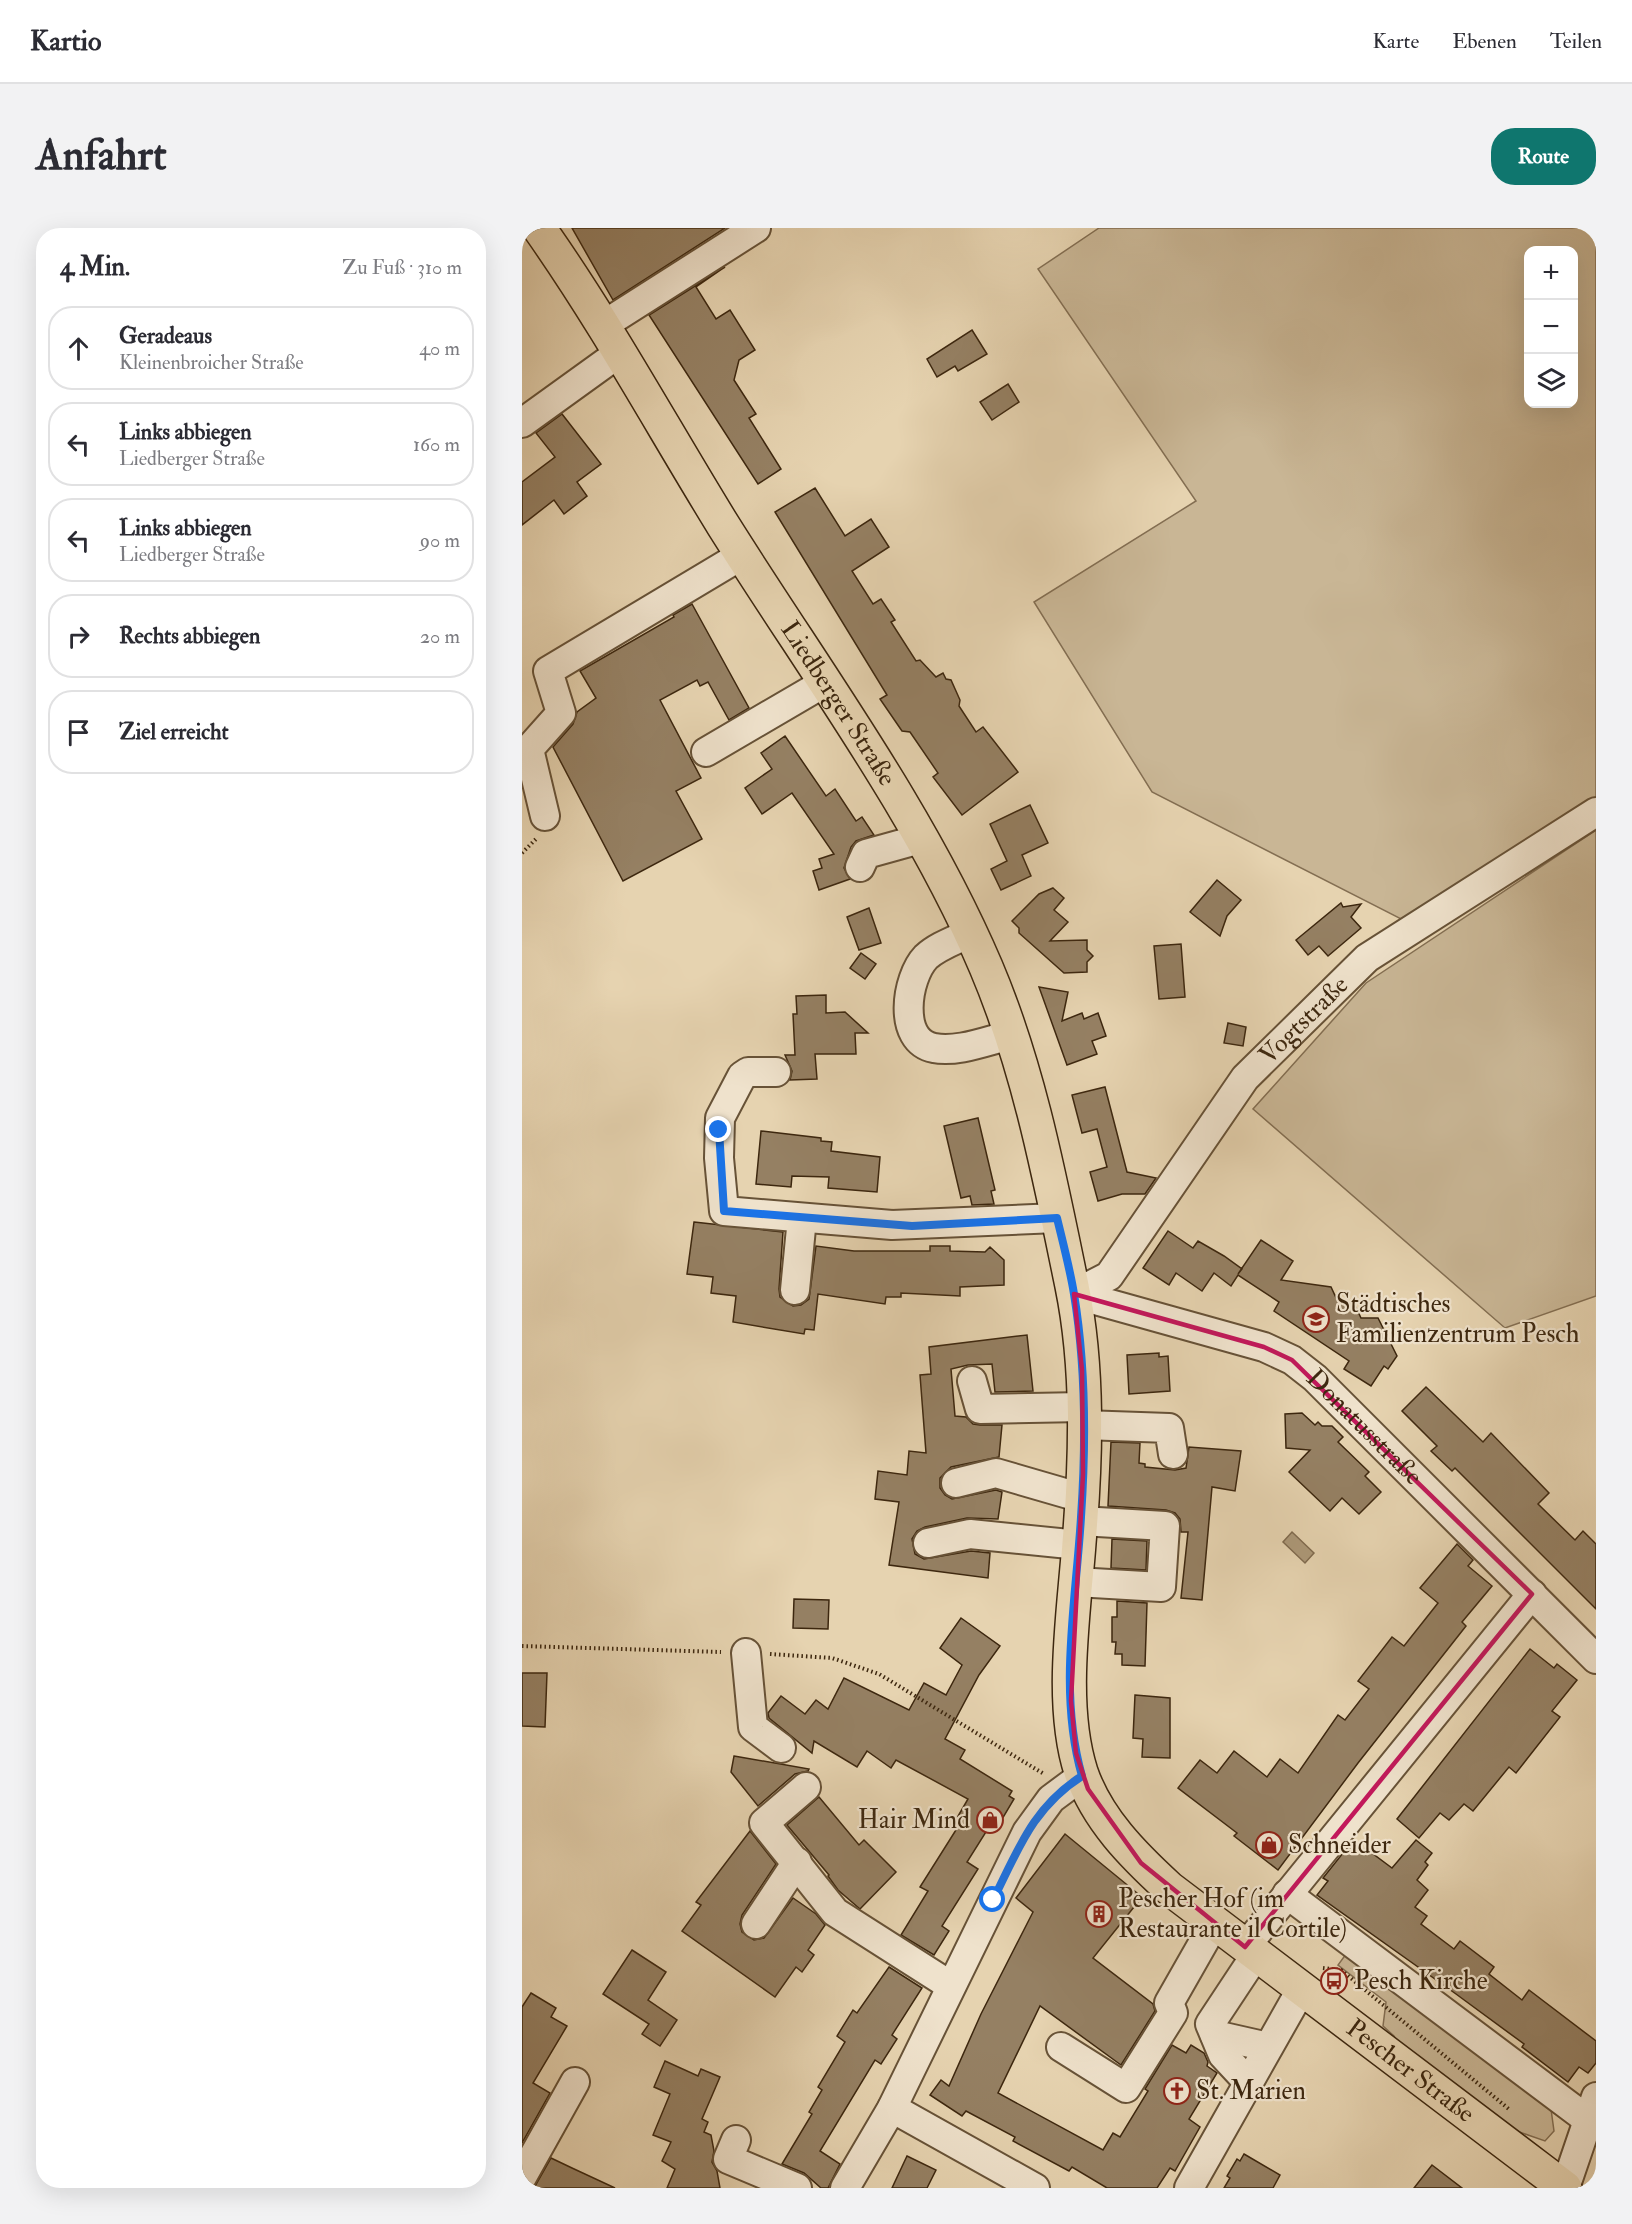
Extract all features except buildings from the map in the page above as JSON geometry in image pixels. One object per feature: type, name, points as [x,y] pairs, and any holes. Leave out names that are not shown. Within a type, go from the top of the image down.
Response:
[{"type":"main road","name":"Liedberger Straße","points":[[539,228],[921,839],[970,933],[1011,1035],[1029,1097],[1074,1294],[1083,1416],[1081,1521],[1071,1701],[1074,1743],[1073,1781]]},
{"type":"main road","name":"Pescher Straße","points":[[1073,1781],[1129,1850],[1169,1888],[1558,2186]]},
{"type":"street","points":[[522,423],[610,339],[756,228]]},
{"type":"street","points":[[545,816],[529,749],[561,713],[548,671],[742,555]]},
{"type":"street","points":[[706,752],[824,683]]},
{"type":"street","name":"Vogtstraße","points":[[1074,1294],[1109,1276],[1245,1078],[1367,958],[1596,812]]},
{"type":"street","points":[[860,867],[866,854],[921,839]]},
{"type":"street","points":[[970,933],[941,947],[925,958],[916,975],[908,1003],[912,1029],[920,1043],[935,1049],[1011,1035]]},
{"type":"street","points":[[776,1072],[748,1072],[742,1076],[720,1118],[719,1158],[724,1211],[912,1226],[1057,1218]]},
{"type":"street","points":[[795,1290],[802,1218]]},
{"type":"street","name":"Donatusstraße","points":[[1074,1294],[1264,1347],[1292,1360],[1315,1378],[1596,1659]]},
{"type":"street","points":[[972,1381],[980,1409],[1083,1416],[1169,1428],[1173,1454]]},
{"type":"street","points":[[956,1483],[996,1473],[1081,1521]]},
{"type":"street","points":[[928,1543],[970,1534],[1081,1521],[1165,1526],[1161,1587],[1076,1582]]},
{"type":"street","points":[[1249,2083],[1223,2055],[1210,2024],[1250,1952],[1287,1894],[1532,1594]]},
{"type":"street","points":[[746,1653],[753,1727],[781,1748]]},
{"type":"street","points":[[845,2188],[891,2109],[1031,1825],[1043,1808],[1073,1781]]},
{"type":"street","points":[[806,1788],[764,1823],[835,1912],[951,1986]]},
{"type":"street","points":[[756,1924],[797,1862]]},
{"type":"street","points":[[1287,1894],[1592,2108],[1558,2186]]},
{"type":"street","points":[[1061,2047],[1126,2088],[1173,2013],[1169,2002],[1214,1924]]},
{"type":"street","points":[[1189,2188],[1301,1990]]},
{"type":"street","points":[[1215,2035],[1269,2047]]},
{"type":"street","points":[[522,2177],[575,2082]]},
{"type":"street","points":[[891,2109],[1035,2188]]},
{"type":"street","points":[[736,2140],[728,2159],[797,2188]]},
{"type":"path","points":[[522,1646],[832,1658],[879,1674],[1073,1781]]},
{"type":"highlighted area","points":[[1074,1294],[1264,1347],[1292,1360],[1532,1594],[1245,1947],[1141,1863],[1088,1789],[1076,1753],[1071,1701],[1083,1474],[1082,1370]]},
{"type":"shaded area","points":[[1099,228],[1596,228],[1596,798],[1403,920],[1152,792],[1034,602],[1196,501],[1038,269]]},
{"type":"shaded area","points":[[1596,830],[1596,1296],[1505,1328],[1253,1109],[1366,983]]},
{"type":"shaded area","points":[[1292,1532],[1314,1553],[1305,1563],[1283,1542]]},
{"type":"shaded area","points":[[1349,1950],[1550,2102],[1554,2131],[1545,2141],[1511,2129],[1400,2047],[1394,2036],[1383,2026],[1386,2002],[1338,1965]]},
{"type":"place","name":"Städtisches Familienzentrum Pesch","points":[[1316,1319]]},
{"type":"place","name":"Hair Mind","points":[[990,1820]]},
{"type":"place","name":"Schneider","points":[[1269,1845]]},
{"type":"place","name":"Pescher Hof (im Restaurante il Cortile)","points":[[1099,1914]]},
{"type":"place","name":"Pesch Kirche","points":[[1334,1981]]},
{"type":"place","name":"St. Marien","points":[[1177,2091]]},
{"type":"route","points":[[719,1130],[724,1211],[912,1226],[1057,1218],[1074,1294],[1082,1370],[1083,1474],[1070,1686],[1074,1743],[1082,1776],[1051,1799],[1035,1818],[993,1900]]}]
